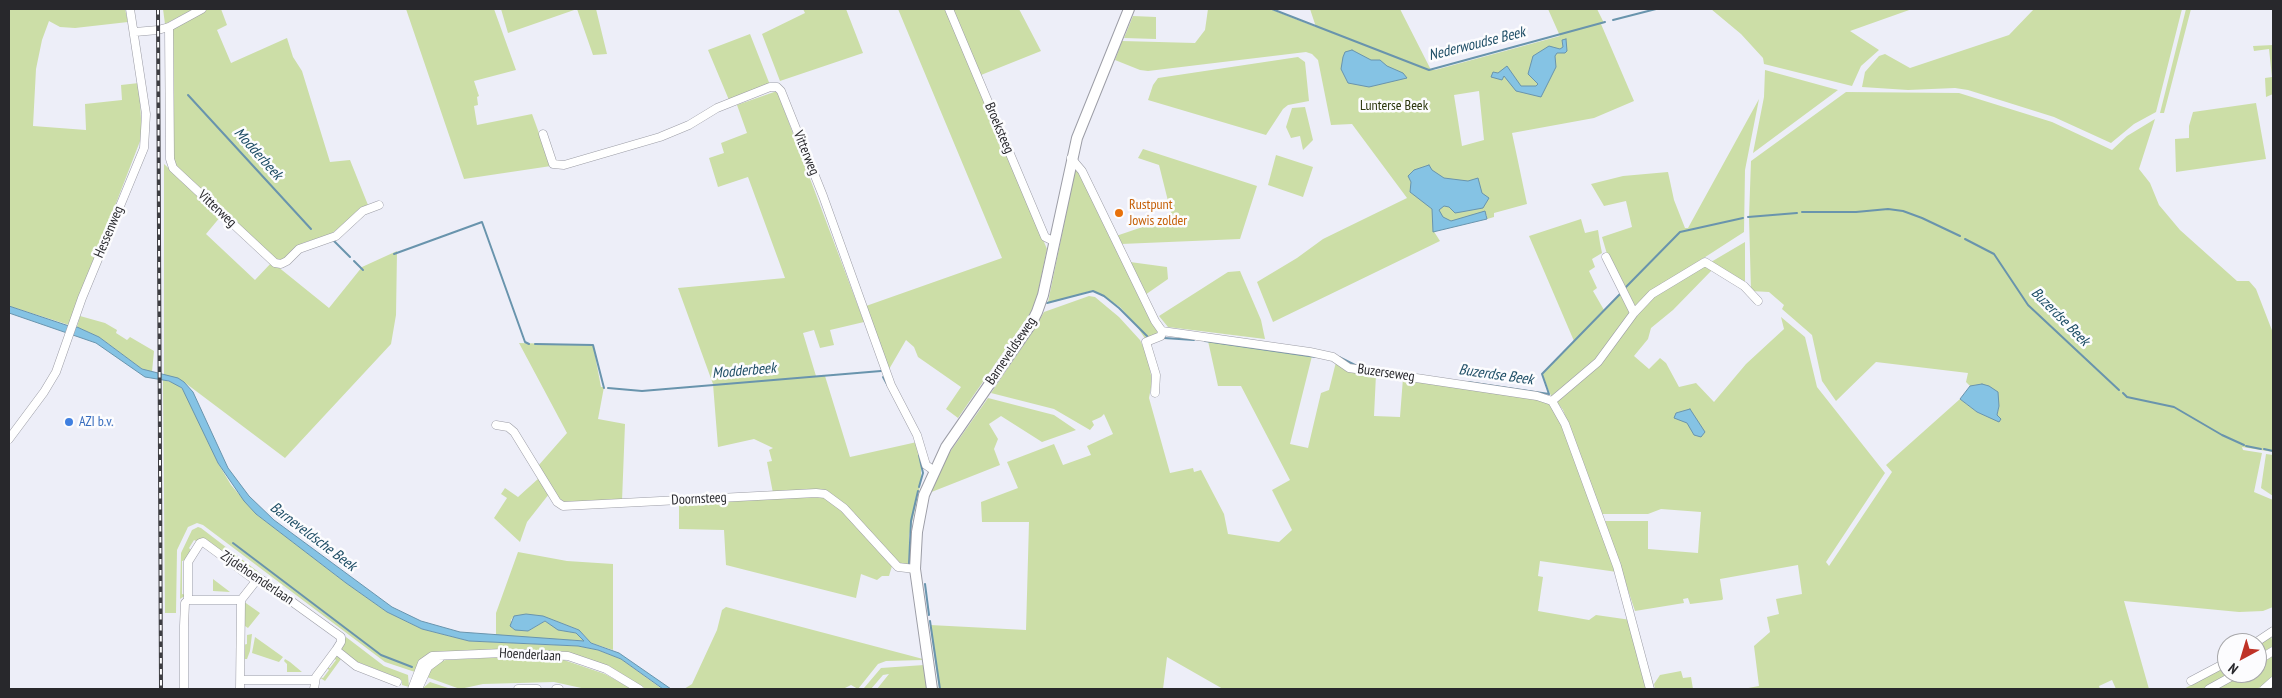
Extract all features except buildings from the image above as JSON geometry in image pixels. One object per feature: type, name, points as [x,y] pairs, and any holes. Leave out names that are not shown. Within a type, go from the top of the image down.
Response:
[{"type":"main road","name":"Barneveldseweg","points":[[932,689],[915,569],[920,512],[934,470],[946,447],[1032,324],[1043,295],[1071,158],[1083,121],[1129,9]]},
{"type":"street","name":"Hessenweg","points":[[9,439],[51,381],[72,330],[85,291],[139,162],[146,138],[146,114],[130,9]]},
{"type":"street","points":[[135,32],[169,27],[202,9]]},
{"type":"street","name":"Broeksteeg","points":[[949,9],[1045,237],[1055,242]]},
{"type":"street","name":"Vitterweg","points":[[169,27],[170,159],[173,168],[275,263],[281,264],[299,249],[336,236],[363,211],[379,205]]},
{"type":"street","name":"Vitterweg","points":[[543,134],[553,164],[564,165],[660,137],[689,125],[717,108],[777,87],[823,196],[892,385],[917,435],[926,465],[934,470]]},
{"type":"street","points":[[1071,158],[1082,171],[1155,322],[1162,331],[1161,336],[1146,342],[1156,375],[1155,394]]},
{"type":"street","points":[[1606,257],[1634,313]]},
{"type":"street","points":[[1650,689],[1617,566],[1565,424],[1552,401],[1598,362],[1634,313],[1652,294],[1705,262],[1744,286],[1758,301]]},
{"type":"street","name":"Buzerseweg","points":[[1162,331],[1310,352],[1333,357],[1349,368],[1538,396],[1552,401]]},
{"type":"street","name":"Doornsteeg","points":[[496,425],[508,427],[514,432],[557,502],[563,506],[816,492],[825,494],[844,508],[892,562],[904,569],[915,569]]},
{"type":"street","name":"Zijdehoenderlaan","points":[[184,689],[184,626],[185,603],[188,600],[188,562],[200,543],[207,544],[256,580],[262,580],[341,637],[341,642],[336,650]]},
{"type":"street","points":[[240,689],[241,600],[256,580]]},
{"type":"street","points":[[188,600],[241,600]]},
{"type":"street","points":[[314,689],[314,680],[336,650],[360,668],[397,682]]},
{"type":"street","name":"Hoenderlaan","points":[[412,689],[422,663],[432,656],[503,653],[568,656],[606,669],[639,689]]},
{"type":"street","points":[[418,689],[428,666],[444,656]]},
{"type":"street","points":[[2191,681],[2217,667]]},
{"type":"street","points":[[240,680],[314,680]]},
{"type":"street","points":[[2264,689],[2273,681]]},
{"type":"street","points":[[518,689],[537,689]]},
{"type":"green space","points":[[9,9],[125,9],[128,22],[75,28],[60,27],[49,21],[42,40],[36,69],[33,126],[86,130],[85,104],[122,100],[121,85],[139,83],[142,136],[69,325],[9,306]]},
{"type":"green space","points":[[163,9],[194,9],[165,24]]},
{"type":"green space","points":[[205,9],[221,9],[227,25],[217,30],[231,63],[287,38],[293,57],[302,71],[330,162],[350,160],[368,205],[331,234],[303,243],[284,260],[279,261],[274,258],[174,165],[173,28]]},
{"type":"green space","points":[[406,9],[494,9],[516,70],[474,81],[479,96],[477,97],[478,105],[474,106],[477,125],[532,114],[551,166],[464,179]]},
{"type":"green space","points":[[501,9],[577,9],[508,33]]},
{"type":"green space","points":[[577,9],[596,9],[607,54],[593,55]]},
{"type":"green space","points":[[803,9],[846,9],[863,53],[780,81],[762,34],[805,13]]},
{"type":"green space","points":[[898,9],[946,9],[1047,249],[1037,297],[1031,312],[958,418],[946,409],[961,387],[918,357],[914,347],[906,340],[888,371],[866,306],[1002,258]]},
{"type":"green space","points":[[952,9],[1019,9],[1041,51],[981,75]]},
{"type":"green space","name":"Lunterse Beek","points":[[1208,9],[1270,9],[1316,27],[1310,9],[1400,9],[1431,70],[1435,70],[1560,36],[1548,9],[1597,9],[1604,23],[1601,24],[1634,101],[1594,118],[1512,133],[1527,204],[1494,213],[1494,217],[1487,219],[1487,215],[1433,230],[1440,241],[1273,322],[1257,282],[1297,258],[1323,239],[1407,198],[1352,124],[1331,125],[1318,60],[1312,54],[1306,52],[1148,71],[1140,70],[1115,60],[1122,41],[1195,43],[1205,30]],"holes":[[[1479,91],[1484,140],[1462,146],[1454,95]]]},
{"type":"green space","points":[[1711,9],[1912,9],[1850,31],[1879,50],[1861,66],[1852,86],[1764,64],[1763,58],[1741,34]]},
{"type":"green space","points":[[2034,9],[2182,9],[2156,112],[2134,124],[2111,143],[2054,117],[1968,90],[1955,88],[1908,90],[1862,87],[1865,72],[1879,56],[1885,54],[1910,68],[2009,35]]},
{"type":"green space","points":[[2186,9],[2191,9],[2164,113],[2160,113]]},
{"type":"green space","points":[[1133,16],[1156,17],[1156,39],[1124,38]]},
{"type":"green space","points":[[750,34],[770,85],[729,100],[708,50]]},
{"type":"green space","points":[[2273,45],[2273,94],[2266,97],[2265,78],[2272,77],[2269,49],[2254,51],[2253,46]]},
{"type":"green space","points":[[1298,57],[1305,62],[1309,101],[1288,105],[1283,109],[1266,135],[1148,100],[1153,85],[1158,78]]},
{"type":"green space","points":[[1765,70],[1838,90],[1753,153],[1764,97]]},
{"type":"green space","points":[[777,91],[864,322],[830,330],[834,345],[820,348],[814,330],[803,333],[816,376],[825,376],[850,457],[917,442],[921,461],[921,481],[909,536],[909,566],[900,565],[828,493],[773,493],[767,462],[772,461],[769,450],[773,448],[754,439],[718,447],[713,384],[678,288],[785,278],[748,177],[718,187],[709,158],[724,153],[721,143],[747,133],[737,105]]},
{"type":"green space","points":[[1846,92],[1959,93],[2052,122],[2112,150],[2127,136],[2155,119],[2139,169],[2150,183],[2159,205],[2180,230],[2237,281],[2249,281],[2256,289],[2273,333],[2273,452],[2242,447],[2243,450],[2262,453],[2254,492],[2273,500],[2273,607],[2263,611],[2239,612],[2124,601],[2149,689],[2116,689],[2112,680],[2099,686],[2100,689],[1743,689],[1759,686],[1754,646],[1770,632],[1767,617],[1779,614],[1776,599],[1802,594],[1798,565],[1720,579],[1722,600],[1690,604],[1688,598],[1683,599],[1684,603],[1635,611],[1605,521],[1648,521],[1648,549],[1698,553],[1701,512],[1661,509],[1648,514],[1602,514],[1563,410],[1556,401],[1601,363],[1642,307],[1655,295],[1707,264],[1713,269],[1673,310],[1651,328],[1648,339],[1634,356],[1649,369],[1660,358],[1666,363],[1679,387],[1696,383],[1714,402],[1746,364],[1784,329],[1781,317],[1805,337],[1817,387],[1885,473],[1826,562],[1829,566],[1892,472],[1886,465],[1960,399],[1977,412],[1990,417],[1997,415],[1999,406],[1975,386],[1970,386],[1966,382],[1968,373],[1876,362],[1836,401],[1822,381],[1812,335],[1782,309],[1784,305],[1769,292],[1751,291],[1749,217],[1751,161]],"holes":[[[1688,411],[1691,426],[1676,413]]]},
{"type":"green space","points":[[1759,99],[1745,170],[1744,232],[1651,292],[1635,309],[1607,254],[1602,237],[1632,227],[1626,201],[1604,206],[1591,184],[1623,176],[1668,172],[1674,200],[1685,228],[1688,228]]},
{"type":"green space","points":[[2256,103],[2266,159],[2176,172],[2175,139],[2189,138],[2189,126],[2193,112]]},
{"type":"green space","points":[[1305,107],[1313,140],[1303,150],[1300,136],[1291,138],[1286,127],[1292,108]]},
{"type":"green space","points":[[1143,149],[1257,186],[1240,239],[1121,244],[1116,236],[1172,217],[1159,165],[1138,158]]},
{"type":"green space","points":[[1276,155],[1313,167],[1303,197],[1268,185]]},
{"type":"green space","points":[[164,164],[221,216],[206,234],[255,280],[272,262],[329,308],[362,267],[397,251],[396,315],[391,344],[285,458],[184,382],[164,375]]},
{"type":"green space","points":[[1076,166],[1159,335],[1146,340],[1120,307],[1093,290],[1054,302],[1048,302]]},
{"type":"green space","points":[[1581,219],[1585,233],[1598,230],[1602,253],[1592,259],[1595,267],[1589,271],[1597,288],[1593,291],[1604,310],[1621,292],[1632,312],[1601,357],[1552,398],[1542,375],[1574,341],[1529,236]]},
{"type":"green space","points":[[1745,242],[1745,282],[1741,282],[1711,262]]},
{"type":"green space","points":[[1130,262],[1167,267],[1168,279],[1145,295]]},
{"type":"green space","points":[[1240,271],[1261,320],[1265,339],[1168,327],[1159,316],[1228,272]]},
{"type":"green space","points":[[1089,296],[1095,297],[1119,317],[1140,340],[1148,357],[1152,382],[1149,398],[1170,473],[1193,468],[1194,472],[1201,470],[1224,514],[1228,534],[1279,542],[1292,530],[1272,490],[1290,480],[1241,386],[1218,386],[1208,341],[1312,356],[1290,444],[1308,448],[1321,393],[1329,390],[1336,362],[1376,374],[1374,416],[1400,417],[1403,378],[1544,400],[1556,408],[1617,572],[1540,561],[1538,576],[1543,577],[1538,611],[1589,620],[1596,615],[1631,620],[1649,689],[1223,689],[1167,657],[1163,689],[939,689],[930,625],[1026,630],[1029,522],[982,522],[981,502],[1018,488],[1007,462],[1054,444],[1063,465],[1091,455],[1087,446],[1113,434],[1104,414],[1092,421],[1094,425],[1090,430],[1054,409],[991,393],[1044,312]]},
{"type":"green space","points":[[80,316],[105,323],[117,330],[116,333],[127,340],[130,337],[154,351],[152,372],[142,369],[99,337],[77,327]]},
{"type":"green space","points":[[519,343],[593,345],[601,387],[604,387],[598,419],[625,424],[622,501],[569,504],[560,502],[538,466],[567,433]]},
{"type":"green space","points":[[163,380],[175,383],[186,392],[218,463],[231,485],[256,514],[387,612],[422,629],[469,641],[578,646],[598,650],[621,659],[662,689],[646,689],[609,666],[569,653],[554,651],[516,649],[454,652],[415,672],[385,662],[203,525],[197,523],[188,527],[177,550],[176,613],[165,613]]},
{"type":"green space","points":[[988,398],[1054,415],[1076,430],[1042,442],[1001,416],[989,424],[998,439],[994,449],[1000,465],[929,493],[945,459]]},
{"type":"green space","points":[[2266,454],[2273,455],[2273,496],[2261,488]]},
{"type":"green space","points":[[539,478],[549,494],[527,522],[520,542],[494,518],[507,498],[501,494],[505,488],[518,497]]},
{"type":"green space","points":[[819,496],[828,498],[841,508],[892,566],[889,576],[882,576],[877,580],[861,574],[856,598],[726,565],[724,530],[679,529],[679,504]]},
{"type":"green space","points":[[198,527],[342,636],[261,575],[256,576],[252,573],[253,570],[236,557],[233,560],[203,538],[198,542],[194,540],[189,548],[191,550],[186,560],[182,561],[182,594],[186,595],[180,599],[181,553],[192,530]]},
{"type":"green space","points":[[518,552],[567,561],[613,564],[613,650],[591,643],[579,630],[550,619],[514,616],[511,620],[512,628],[528,631],[545,621],[560,630],[576,633],[584,641],[496,636],[496,613]]},
{"type":"green space","points":[[213,579],[230,592],[213,591]]},
{"type":"green space","points":[[243,601],[260,613],[248,628],[242,624]]},
{"type":"green space","points":[[726,607],[923,660],[886,661],[878,664],[858,689],[851,685],[843,689],[684,689],[692,684],[717,630],[722,610]]},
{"type":"green space","points":[[252,634],[250,651],[247,659],[243,659],[243,645],[247,644],[247,635]]},
{"type":"green space","points":[[2271,635],[2273,646],[2267,650],[2267,638]]},
{"type":"green space","points":[[255,637],[283,657],[279,662],[252,653]]},
{"type":"green space","points":[[346,637],[384,666],[408,675],[409,687],[402,685],[402,681],[393,676],[355,661],[341,649]]},
{"type":"green space","points":[[336,655],[341,659],[325,681],[319,677],[323,678],[329,670],[326,667],[330,668],[336,660],[333,657]]},
{"type":"green space","points":[[2273,656],[2273,675],[2267,682],[2267,659]]},
{"type":"green space","points":[[502,657],[561,659],[605,674],[632,689],[586,689],[554,682],[483,684],[460,689],[424,676],[438,662],[446,660]]},
{"type":"green space","points":[[285,659],[290,662],[302,672],[287,672]]},
{"type":"green space","points":[[924,665],[927,689],[877,689],[889,674],[883,675],[871,689],[864,688],[881,668]]},
{"type":"green space","points":[[2217,670],[2217,680],[2203,689],[2184,689]]},
{"type":"green space","points":[[1681,671],[1683,678],[1691,677],[1693,689],[1655,689],[1654,684],[1660,675]]},
{"type":"green space","points":[[430,682],[451,689],[422,689]]},
{"type":"green space","points":[[2226,683],[2267,683],[2256,689],[2216,689]]},
{"type":"water","points":[[1566,39],[1567,51],[1565,53],[1557,53],[1555,56],[1556,67],[1541,97],[1516,91],[1504,76],[1502,80],[1491,77],[1493,72],[1498,73],[1507,66],[1521,86],[1536,86],[1538,84],[1528,74],[1533,56],[1549,46],[1560,49],[1563,47],[1562,40]]},
{"type":"water","points":[[1352,50],[1371,60],[1380,60],[1387,66],[1403,73],[1407,78],[1369,87],[1348,83],[1341,69],[1345,52]]},
{"type":"water","points":[[1429,165],[1432,170],[1444,178],[1468,181],[1478,178],[1482,193],[1489,198],[1483,208],[1461,212],[1455,213],[1449,207],[1444,206],[1439,210],[1443,217],[1451,221],[1485,211],[1487,219],[1433,232],[1432,209],[1410,192],[1411,182],[1408,176],[1414,170]]},
{"type":"water","points":[[9,306],[75,328],[77,327],[99,337],[142,369],[178,378],[184,382],[193,392],[228,468],[249,496],[274,520],[392,607],[421,621],[460,632],[584,641],[576,633],[558,630],[545,621],[528,631],[515,630],[510,626],[514,616],[526,614],[543,616],[579,630],[591,643],[619,653],[671,689],[663,689],[621,659],[598,650],[578,646],[469,641],[422,629],[387,612],[256,514],[244,501],[218,463],[182,388],[169,381],[145,377],[96,343],[9,313]]},
{"type":"water","points":[[1982,384],[1998,392],[1999,406],[1997,415],[2001,419],[1999,422],[1977,412],[1960,399],[1970,386]]},
{"type":"water","points":[[1690,409],[1705,432],[1701,437],[1694,435],[1687,423],[1674,418],[1676,413]]},
{"type":"waterway","name":"Nederwoudse Beek","points":[[1272,9],[1429,70],[1605,22]]},
{"type":"waterway","name":"Nederwoudse Beek","points":[[1613,20],[1656,9]]},
{"type":"waterway","name":"Modderbeek","points":[[188,95],[311,229]]},
{"type":"waterway","name":"Buzerdse Beek","points":[[1802,212],[1856,212],[1888,209],[1903,211],[1960,236]]},
{"type":"waterway","name":"Buzerdse Beek","points":[[1748,217],[1797,213]]},
{"type":"waterway","name":"Buzerdse Beek","points":[[1624,289],[1680,232],[1743,218]]},
{"type":"waterway","name":"Modderbeek","points":[[394,254],[482,222],[525,342],[529,344]]},
{"type":"waterway","name":"Buzerdse Beek","points":[[1965,239],[1994,254],[2028,305],[2119,390]]},
{"type":"waterway","name":"Modderbeek","points":[[334,241],[350,257]]},
{"type":"waterway","name":"Modderbeek","points":[[354,261],[363,270]]},
{"type":"waterway","name":"Buzerdse Beek","points":[[1047,303],[1093,291],[1104,296],[1119,308],[1148,337]]},
{"type":"waterway","name":"Buzerdse Beek","points":[[1468,382],[1549,394],[1542,374],[1621,293]]},
{"type":"waterway","name":"Buzerdse Beek","points":[[1164,338],[1194,340]]},
{"type":"waterway","name":"Buzerdse Beek","points":[[1205,341],[1316,357]]},
{"type":"waterway","name":"Modderbeek","points":[[535,344],[593,345],[604,388]]},
{"type":"waterway","name":"Buzerdse Beek","points":[[1339,357],[1357,366]]},
{"type":"waterway","name":"Modderbeek","points":[[608,388],[642,391],[881,371]]},
{"type":"waterway","name":"Modderbeek","points":[[883,377],[888,386]]},
{"type":"waterway","name":"Buzerdse Beek","points":[[2123,393],[2127,397],[2174,407],[2222,435],[2244,445]]},
{"type":"waterway","name":"Buzerdse Beek","points":[[2246,446],[2261,449]]},
{"type":"waterway","name":"Buzerdse Beek","points":[[2264,449],[2273,451]]},
{"type":"waterway","name":"Modderbeek","points":[[919,455],[923,473],[919,487]]},
{"type":"waterway","name":"Modderbeek","points":[[909,565],[911,521],[918,491]]},
{"type":"waterway","points":[[233,543],[381,655],[412,667]]},
{"type":"waterway","name":"Modderbeek","points":[[925,584],[929,615]]},
{"type":"waterway","name":"Modderbeek","points":[[930,621],[940,689]]},
{"type":"railway","points":[[158,9],[161,689]]},
{"type":"place","name":"Rustpunt Jowis zolder","points":[[1119,213]]},
{"type":"place","name":"AZI b.v.","points":[[69,422]]},
{"type":"water label","name":"Barneveldsche Beek","points":[[313,537]]}]
